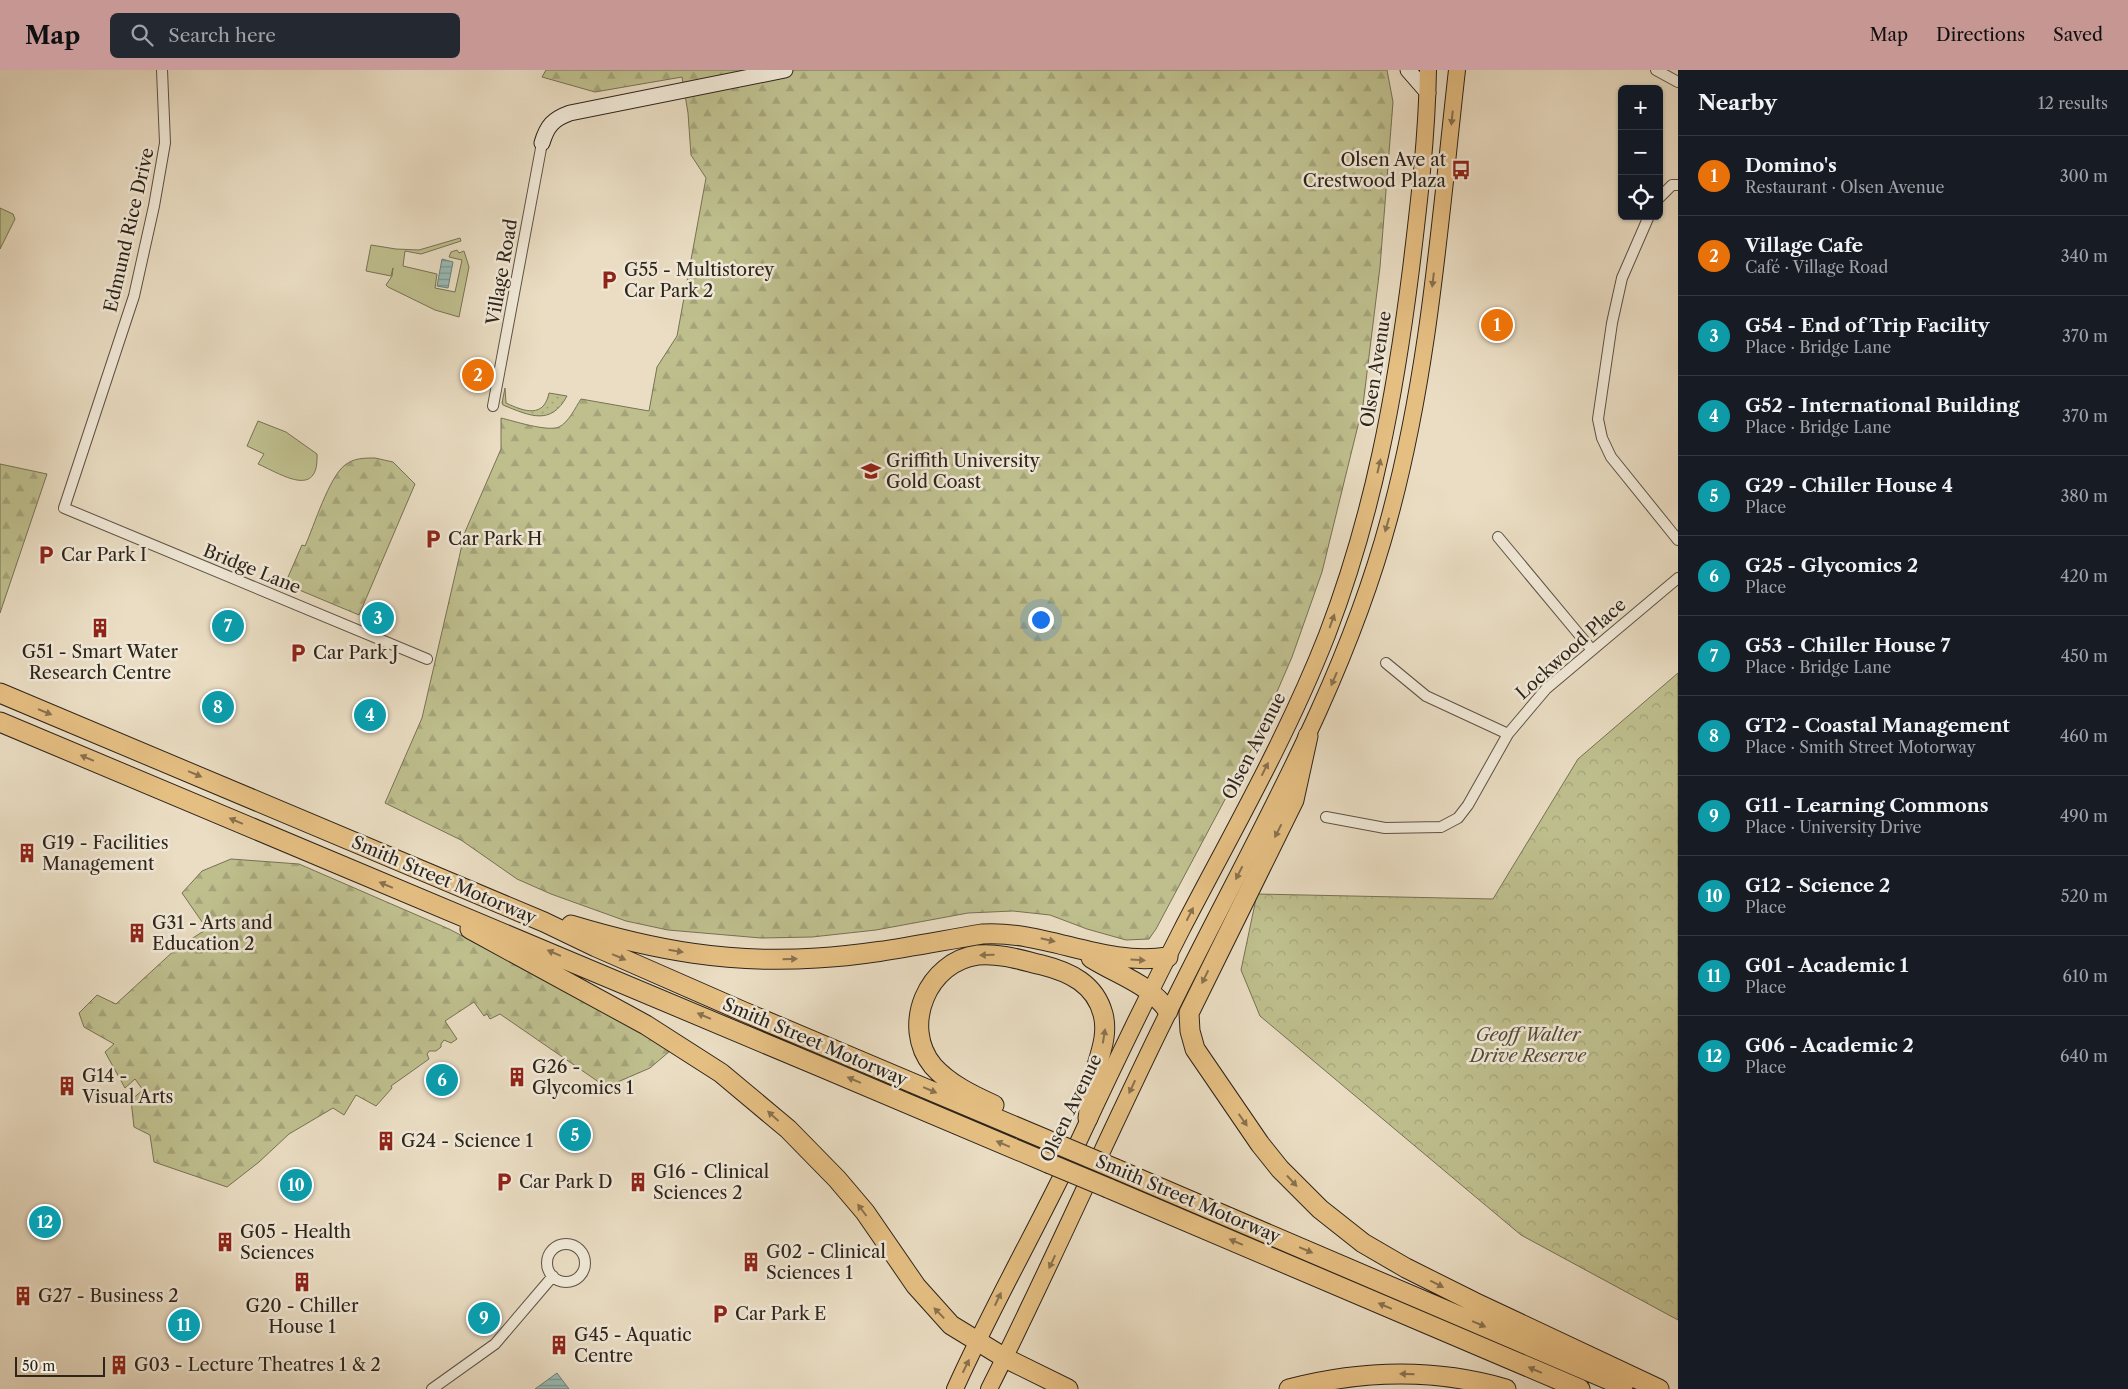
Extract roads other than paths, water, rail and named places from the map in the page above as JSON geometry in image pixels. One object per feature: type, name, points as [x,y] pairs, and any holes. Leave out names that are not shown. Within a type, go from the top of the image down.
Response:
[{"type":"highway","name":"Smith Street Motorway","points":[[0,693],[544,922],[724,1003],[1631,1389]]},
{"type":"highway","name":"Smith Street Motorway","points":[[0,722],[431,904],[530,943],[1580,1389]]},
{"type":"highway","points":[[1308,736],[1294,800],[1189,1013],[1190,1031],[1195,1049],[1260,1144],[1280,1169],[1320,1209],[1363,1243],[1406,1268],[1474,1302],[1659,1389]]},
{"type":"highway","points":[[431,904],[480,936],[659,1032],[721,1073],[758,1102],[809,1149],[852,1196],[934,1307],[955,1328],[1005,1358],[1068,1389]]},
{"type":"highway","points":[[544,922],[570,924],[647,946],[708,956],[742,959],[816,958],[852,955],[982,934],[1002,933],[1052,941],[1074,948],[1126,959],[1143,960],[1168,957]]},
{"type":"highway","points":[[1074,948],[1150,991],[1161,1000],[1168,1011]]},
{"type":"highway","points":[[1057,1144],[1041,1127],[966,1091],[953,1083],[933,1065],[921,1039],[920,1015],[926,991],[950,964],[976,955],[1000,956],[1070,973],[1092,991],[1103,1014],[1106,1030],[1092,1082],[1088,1118]]},
{"type":"highway","points":[[1289,1389],[1350,1376],[1409,1373],[1466,1379],[1506,1389]]},
{"type":"main road","name":"Olsen Avenue","points":[[955,1389],[1150,991],[1299,702],[1327,635],[1355,553],[1376,479],[1393,394],[1420,188],[1428,93],[1428,70]]},
{"type":"main road","points":[[989,1389],[1031,1307],[1168,1011],[1308,736],[1335,676],[1363,604],[1378,559],[1401,472],[1424,351],[1457,70]]},
{"type":"street","name":"Edmund Rice Drive","points":[[64,508],[134,296],[165,143],[162,70]]},
{"type":"street","points":[[542,143],[546,128],[555,118],[570,113],[785,70]]},
{"type":"street","points":[[1408,70],[1428,93]]},
{"type":"street","points":[[1656,70],[1678,82]]},
{"type":"street","name":"Village Road","points":[[493,406],[542,143]]},
{"type":"street","points":[[1663,194],[1672,185],[1678,185]]},
{"type":"street","points":[[1647,220],[1622,278],[1612,323],[1598,419],[1602,438],[1611,458],[1678,540]]},
{"type":"street","name":"Bridge Lane","points":[[64,508],[428,659]]},
{"type":"street","points":[[1498,537],[1592,650]]},
{"type":"street","name":"Lockwood Place","points":[[1326,817],[1385,828],[1441,827],[1458,818],[1468,805],[1508,734],[1546,689],[1678,578]]},
{"type":"street","points":[[1386,663],[1426,696],[1508,734]]},
{"type":"street","points":[[432,1389],[494,1344],[553,1276]]},
{"type":"water","points":[[442,259],[453,262],[448,288],[437,286]]},
{"type":"water","points":[[557,1373],[569,1389],[535,1389]]},
{"type":"place","name":"Olsen Ave at Crestwood Plaza","points":[[1461,170]]},
{"type":"place","name":"G55 - Multistorey Car Park 2","points":[[609,280]]},
{"type":"place","name":"Domino's","points":[[1497,325]]},
{"type":"place","name":"Village Cafe","points":[[478,375]]},
{"type":"place","name":"Griffith University Gold Coast","points":[[871,471]]},
{"type":"place","name":"Car Park H","points":[[433,539]]},
{"type":"place","name":"Car Park I","points":[[46,555]]},
{"type":"place","name":"G54 - End of Trip Facility","points":[[378,618]]},
{"type":"place","name":"G53 - Chiller House 7","points":[[228,626]]},
{"type":"place","name":"G51 - Smart Water Research Centre","points":[[100,628]]},
{"type":"place","name":"Car Park J","points":[[298,653]]},
{"type":"place","name":"GT2 - Coastal Management","points":[[218,707]]},
{"type":"place","name":"G52 - International Building","points":[[370,715]]},
{"type":"place","name":"G19 - Facilities Management","points":[[27,853]]},
{"type":"place","name":"G31 - Arts and Education 2","points":[[137,933]]},
{"type":"place","name":"G26 - Glycomics 1","points":[[517,1077]]},
{"type":"place","name":"G25 - Glycomics 2","points":[[442,1080]]},
{"type":"place","name":"G14 - Visual Arts","points":[[67,1086]]},
{"type":"place","name":"G29 - Chiller House 4","points":[[575,1135]]},
{"type":"place","name":"G24 - Science 1","points":[[386,1141]]},
{"type":"place","name":"Car Park D","points":[[504,1182]]},
{"type":"place","name":"G16 - Clinical Sciences 2","points":[[638,1182]]},
{"type":"place","name":"G12 - Science 2","points":[[296,1185]]},
{"type":"place","name":"G06 - Academic 2","points":[[45,1222]]},
{"type":"place","name":"G05 - Health Sciences","points":[[225,1242]]},
{"type":"place","name":"G02 - Clinical Sciences 1","points":[[751,1262]]},
{"type":"place","name":"G20 - Chiller House 1","points":[[302,1282]]},
{"type":"place","name":"G27 - Business 2","points":[[23,1296]]},
{"type":"place","name":"Car Park E","points":[[720,1314]]},
{"type":"place","name":"G11 - Learning Commons","points":[[484,1318]]},
{"type":"place","name":"G01 - Academic 1","points":[[184,1325]]},
{"type":"place","name":"G45 - Aquatic Centre","points":[[559,1345]]},
{"type":"place","name":"G03 - Lecture Theatres 1 & 2","points":[[119,1365]]},
{"type":"park label","name":"Geoff Walter Drive Reserve","points":[[1528,1045]]}]
